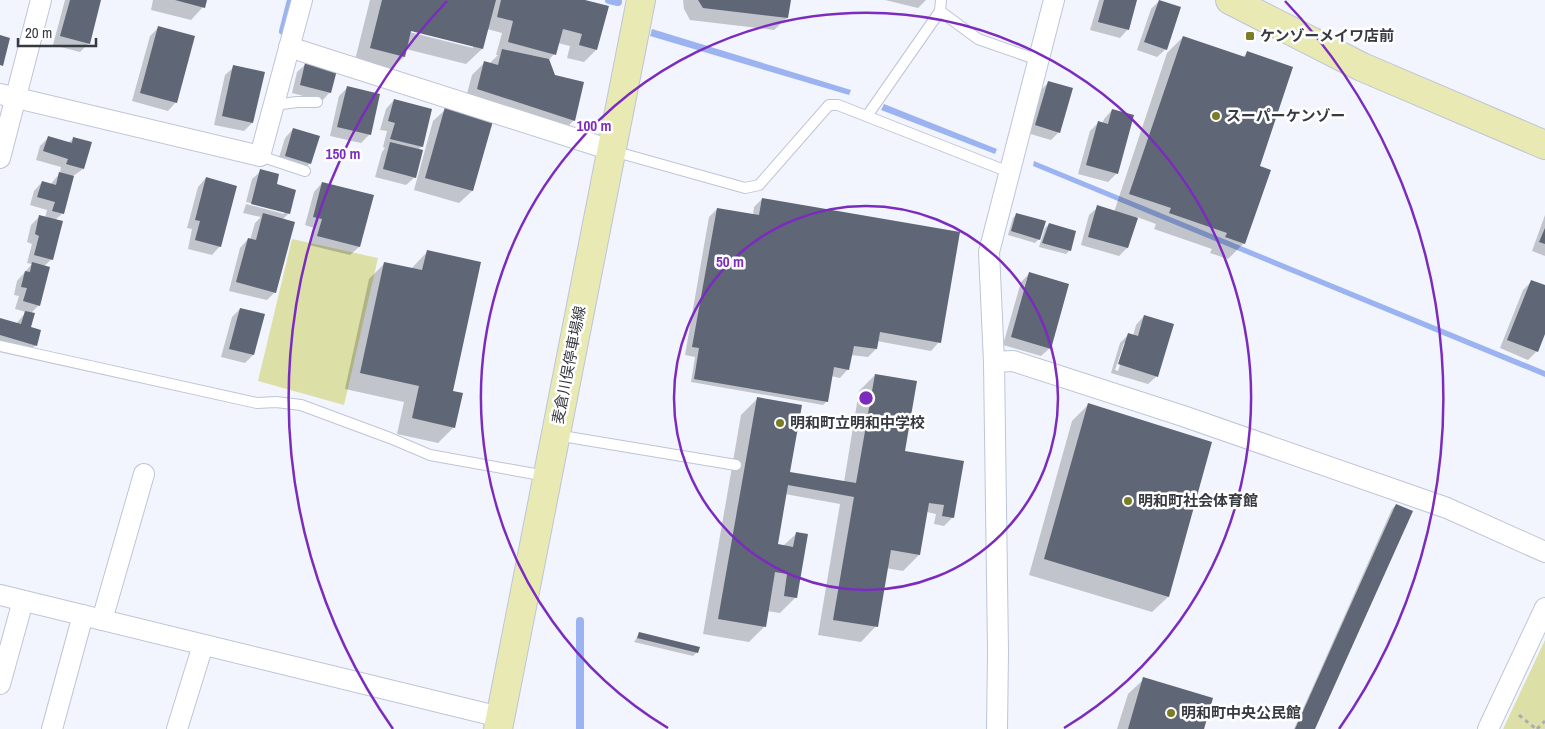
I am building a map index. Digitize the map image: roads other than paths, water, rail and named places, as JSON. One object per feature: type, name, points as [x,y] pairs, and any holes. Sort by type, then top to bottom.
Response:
[{"type":"main road","name":"麦倉川俣停車場線","points":[[499,723],[641,0]]},
{"type":"main road","points":[[1230,0],[1362,66],[1545,145]]},
{"type":"street","points":[[0,158],[8,96],[41,0]]},
{"type":"street","points":[[8,96],[260,156],[302,0]]},
{"type":"street","points":[[997,729],[998,652],[994,362],[990,252],[1054,0]]},
{"type":"street","points":[[289,47],[611,150]]},
{"type":"street","points":[[994,362],[1013,362],[1183,416],[1447,508],[1545,552]]},
{"type":"street","points":[[52,729],[144,474]]},
{"type":"street","points":[[0,595],[203,644],[499,723]]},
{"type":"street","points":[[0,684],[23,601]]},
{"type":"street","points":[[1488,729],[1545,608]]},
{"type":"street","points":[[177,729],[203,644]]},
{"type":"lane","points":[[867,116],[940,11],[941,0]]},
{"type":"lane","points":[[940,11],[978,39],[1038,60]]},
{"type":"lane","points":[[274,105],[317,102]]},
{"type":"lane","points":[[611,150],[745,188],[759,185],[829,104],[838,105],[1009,172]]},
{"type":"lane","points":[[260,156],[305,171]]},
{"type":"lane","points":[[0,346],[257,403],[276,402],[301,405],[390,438],[430,456],[547,476]]},
{"type":"lane","points":[[555,435],[736,465]]},
{"type":"water","points":[[652,29],[851,90],[849,95],[650,36]]},
{"type":"water","points":[[884,104],[997,149],[995,154],[881,110]]},
{"type":"water","points":[[1034,161],[1545,371],[1545,377],[1033,166]]},
{"type":"waterway","points":[[283,31],[291,0]]},
{"type":"waterway","points":[[609,0],[618,2]]},
{"type":"waterway","points":[[580,621],[580,729]]},
{"type":"place","name":"ケンゾーメイワ店前","points":[[1250,36]]},
{"type":"place","name":"スーパーケンゾー","points":[[1216,116]]},
{"type":"place","name":"明和町立明和中学校","points":[[780,423]]},
{"type":"place","name":"明和町社会体育館","points":[[1128,501]]},
{"type":"place","name":"明和町中央公民館","points":[[1171,713]]}]
